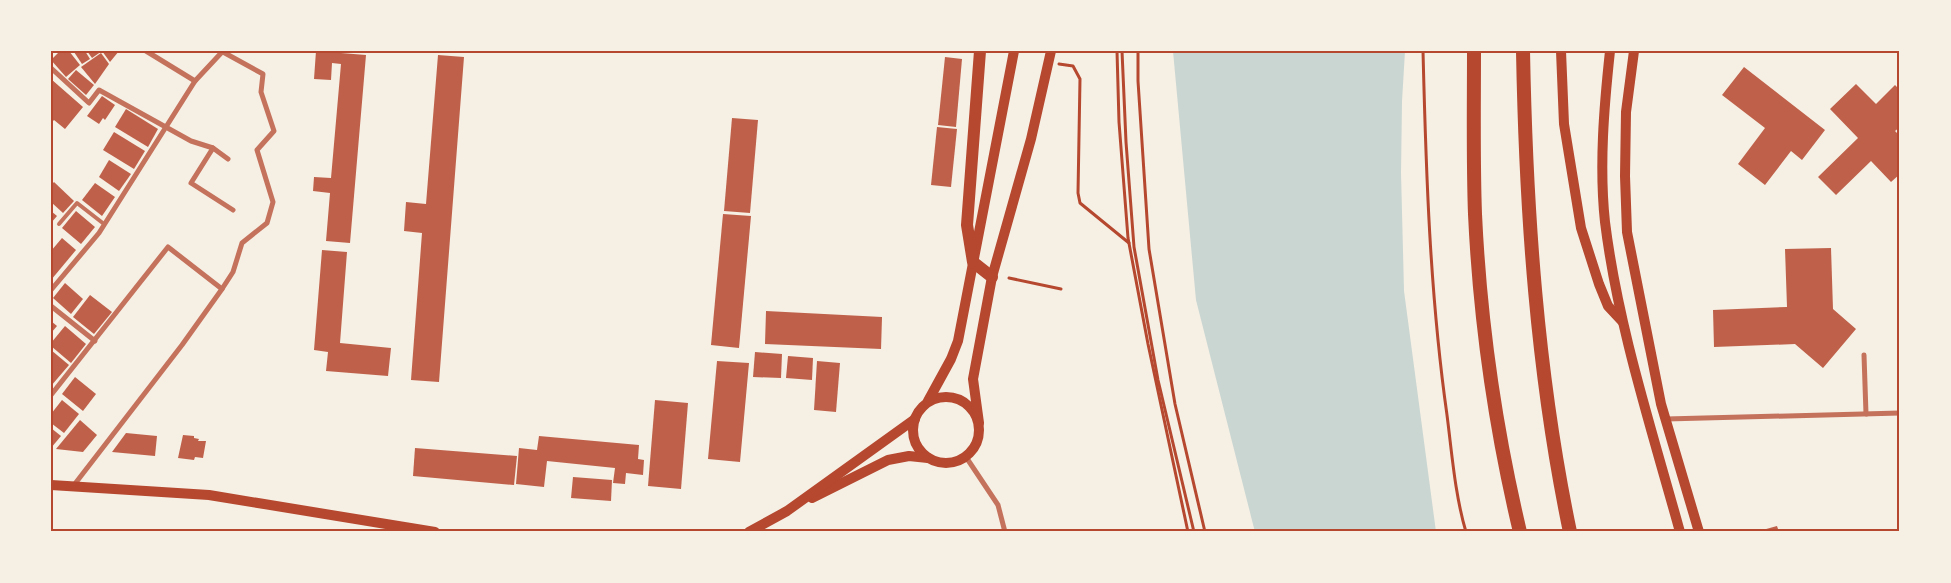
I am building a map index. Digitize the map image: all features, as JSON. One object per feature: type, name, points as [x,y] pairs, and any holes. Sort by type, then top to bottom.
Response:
[{"type":"highway","points":[[1474,51],[1475,214],[1481,298],[1502,453],[1520,532]]},
{"type":"highway","points":[[1523,51],[1533,267],[1546,394],[1570,532]]},
{"type":"main road","points":[[980,51],[967,225],[973,262],[992,277]]},
{"type":"main road","points":[[928,401],[951,359],[958,341],[1014,51]]},
{"type":"main road","points":[[749,532],[888,460],[909,456],[929,458],[947,463],[957,462],[966,457],[978,442],[980,432],[973,379],[992,277],[1031,139],[1051,51]]},
{"type":"main road","points":[[1561,51],[1564,124],[1581,228],[1608,306],[1623,322]]},
{"type":"main road","points":[[1610,51],[1602,166],[1605,221],[1623,322],[1680,532]]},
{"type":"main road","points":[[1634,51],[1626,112],[1625,176],[1627,232],[1661,404],[1699,532]]},
{"type":"main road","points":[[929,458],[920,451],[915,441],[913,430],[915,418],[920,408],[928,401],[938,397],[949,396],[959,398],[968,404],[975,413],[979,423]]},
{"type":"main road","points":[[787,511],[915,418]]},
{"type":"main road","points":[[51,485],[209,495],[435,532]]},
{"type":"street","points":[[146,51],[195,80]]},
{"type":"street","points":[[51,290],[104,224],[195,80],[223,52],[263,74],[261,92],[274,131],[257,150],[273,202],[268,224],[242,243],[233,272],[222,289],[182,345],[74,486]]},
{"type":"street","points":[[51,68],[89,103],[99,90],[191,141],[213,148],[228,159]]},
{"type":"street","points":[[213,148],[191,183],[232,210]]},
{"type":"street","points":[[51,394],[168,247],[222,289]]},
{"type":"street","points":[[51,306],[95,341]]},
{"type":"street","points":[[1864,355],[1866,414]]},
{"type":"street","points":[[1666,419],[1900,413]]},
{"type":"street","points":[[966,457],[998,505],[1005,532]]},
{"type":"lane","points":[[59,224],[77,204],[104,224]]},
{"type":"path","points":[[1117,51],[1119,122],[1129,243],[1148,344],[1188,532]]},
{"type":"path","points":[[1122,51],[1134,247],[1158,380],[1194,532]]},
{"type":"path","points":[[1138,51],[1138,81],[1149,249],[1175,404],[1205,532]]},
{"type":"path","points":[[1422,51],[1428,212],[1438,342],[1454,471],[1466,532]]},
{"type":"path","points":[[1048,62],[1073,66],[1080,79],[1078,193],[1080,203],[1134,247]]},
{"type":"path","points":[[1009,278],[1061,289]]},
{"type":"shaded area","points":[[1173,51],[1405,51],[1401,173],[1404,291],[1436,532],[1255,532],[1196,300]]},
{"type":"building","points":[[60,51],[69,51],[80,65],[66,77],[51,60]]},
{"type":"building","points":[[75,51],[85,51],[90,59],[82,64]]},
{"type":"building","points":[[87,51],[102,51],[92,58]]},
{"type":"building","points":[[102,51],[119,51],[110,62]]},
{"type":"building","points":[[316,51],[366,55],[350,243],[326,241],[330,193],[313,191],[314,177],[331,178],[341,64],[332,63],[331,80],[314,79]]},
{"type":"building","points":[[101,53],[109,64],[95,84],[81,67]]},
{"type":"building","points":[[438,55],[464,57],[439,382],[411,380],[422,233],[404,231],[406,202],[426,204]]},
{"type":"building","points":[[945,57],[962,59],[956,127],[938,125]]},
{"type":"building","points":[[1744,67],[1825,130],[1802,160],[1791,151],[1765,185],[1738,164],[1765,128],[1722,95]]},
{"type":"building","points":[[76,70],[94,85],[86,95],[68,79]]},
{"type":"building","points":[[51,79],[83,107],[65,129],[54,120],[51,123]]},
{"type":"building","points":[[1856,84],[1876,104],[1895,85],[1900,90],[1900,127],[1895,131],[1900,136],[1900,174],[1891,182],[1871,161],[1836,195],[1818,177],[1858,138],[1830,109]]},
{"type":"building","points":[[102,96],[115,105],[105,120],[103,118],[99,124],[87,116]]},
{"type":"building","points":[[126,109],[158,129],[148,147],[115,127]]},
{"type":"building","points":[[732,118],[758,120],[750,213],[724,211]]},
{"type":"building","points":[[937,127],[957,129],[951,187],[931,185]]},
{"type":"building","points":[[114,132],[145,151],[134,169],[103,150]]},
{"type":"building","points":[[109,160],[131,174],[119,191],[99,177]]},
{"type":"building","points":[[54,182],[74,201],[63,213],[51,202],[51,185]]},
{"type":"building","points":[[95,183],[115,197],[102,216],[82,200]]},
{"type":"building","points":[[51,211],[57,216],[51,223]]},
{"type":"building","points":[[76,211],[95,227],[81,244],[62,228]]},
{"type":"building","points":[[723,214],[751,216],[739,348],[711,345]]},
{"type":"building","points":[[62,238],[76,250],[51,280],[51,251]]},
{"type":"building","points":[[1831,248],[1833,309],[1856,329],[1823,368],[1795,344],[1714,347],[1713,310],[1787,307],[1785,249]]},
{"type":"building","points":[[322,250],[347,252],[340,343],[391,348],[388,376],[326,371],[328,352],[314,350]]},
{"type":"building","points":[[65,283],[83,299],[71,314],[53,298]]},
{"type":"building","points":[[90,295],[112,312],[94,334],[73,317]]},
{"type":"building","points":[[766,311],[882,317],[881,349],[765,344]]},
{"type":"building","points":[[51,321],[57,326],[51,333]]},
{"type":"building","points":[[65,326],[86,344],[71,363],[51,346],[51,343]]},
{"type":"building","points":[[51,350],[69,365],[51,386]]},
{"type":"building","points":[[755,352],[782,354],[781,378],[753,377]]},
{"type":"building","points":[[788,356],[813,358],[812,380],[786,378]]},
{"type":"building","points":[[717,361],[749,363],[740,462],[708,459]]},
{"type":"building","points":[[817,361],[840,363],[836,412],[814,410]]},
{"type":"building","points":[[75,377],[96,394],[83,411],[62,394]]},
{"type":"building","points":[[62,400],[79,414],[64,433],[51,423],[51,414]]},
{"type":"building","points":[[655,400],[688,403],[681,489],[648,486]]},
{"type":"building","points":[[80,420],[97,435],[83,452],[56,449]]},
{"type":"building","points":[[51,428],[61,436],[51,448]]},
{"type":"building","points":[[126,433],[157,436],[155,456],[112,452]]},
{"type":"building","points":[[183,435],[194,436],[194,438],[199,439],[198,441],[206,441],[203,458],[195,457],[194,460],[178,458]]},
{"type":"building","points":[[539,436],[639,445],[638,459],[644,460],[643,475],[626,473],[625,484],[613,483],[615,468],[547,461],[544,487],[516,484],[519,448],[537,450]]},
{"type":"building","points":[[415,448],[517,456],[514,485],[413,476]]},
{"type":"building","points":[[573,477],[612,480],[611,501],[571,498]]},
{"type":"building","points":[[1777,526],[1779,532],[1759,532],[1759,531]]}]
